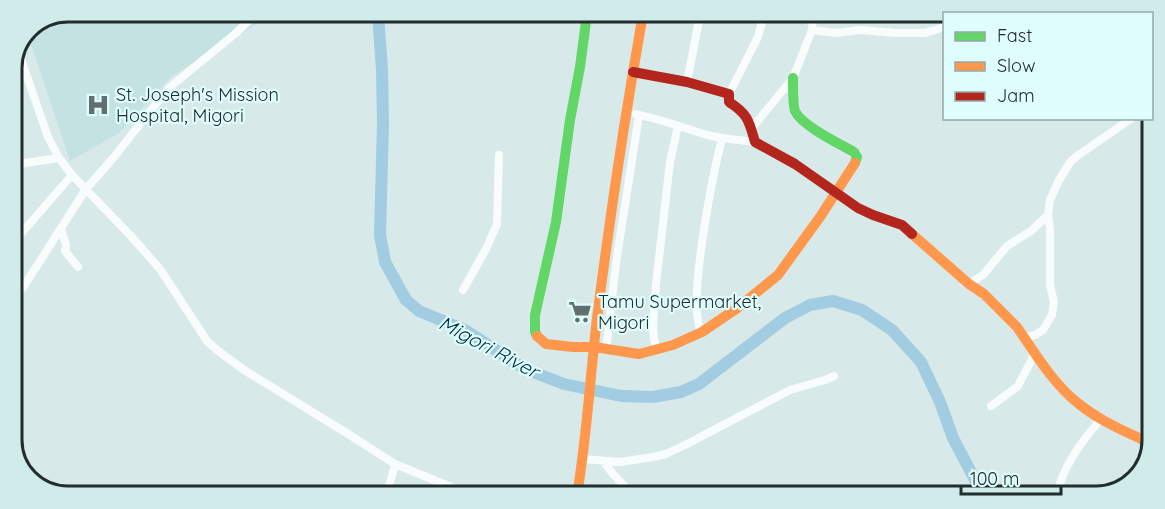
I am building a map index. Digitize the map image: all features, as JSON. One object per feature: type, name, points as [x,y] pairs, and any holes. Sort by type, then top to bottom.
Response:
[{"type":"main road","points":[[586,23],[556,222],[534,325],[537,337],[546,344],[594,347],[639,354],[657,349],[686,340],[702,332],[736,309],[778,275],[836,193],[857,156],[854,152],[820,133],[795,111],[794,78]]},
{"type":"main road","points":[[578,486],[594,347],[626,111],[641,23]]},
{"type":"main road","points":[[633,72],[687,82],[729,94],[729,102],[742,111],[752,129],[755,142],[795,164],[836,193],[873,215],[902,225],[997,306],[1025,337],[1060,387],[1078,404],[1101,419],[1142,440]]},
{"type":"street","points":[[23,287],[86,189],[149,111],[170,87],[246,23]]},
{"type":"street","points":[[687,82],[698,23]]},
{"type":"street","points":[[729,94],[758,37],[762,23]]},
{"type":"street","points":[[752,129],[794,78],[812,23]]},
{"type":"street","points":[[812,30],[837,33],[860,30],[924,33],[943,28]]},
{"type":"street","points":[[23,65],[48,137],[59,158],[72,175],[160,269],[207,341],[244,370],[395,464],[445,486]]},
{"type":"street","points":[[626,111],[707,135],[755,142]]},
{"type":"street","points":[[606,350],[627,184],[639,115]]},
{"type":"street","points":[[1025,337],[1043,330],[1050,320],[1053,309],[1048,215],[1053,191],[1071,161],[1129,120]]},
{"type":"street","points":[[657,349],[653,326],[658,262],[670,162],[678,126]]},
{"type":"street","points":[[702,332],[697,319],[696,286],[715,165],[722,138]]},
{"type":"street","points":[[463,290],[497,224],[499,155]]},
{"type":"street","points":[[23,163],[59,158]]},
{"type":"street","points":[[23,231],[72,175]]},
{"type":"street","points":[[969,284],[983,275],[1007,246],[1031,231],[1048,215]]},
{"type":"street","points":[[61,229],[66,245],[65,251],[78,267]]},
{"type":"street","points":[[48,249],[65,251]]},
{"type":"street","points":[[991,406],[1018,386],[1035,352]]},
{"type":"street","points":[[583,459],[620,462],[666,454],[790,390],[834,376]]},
{"type":"street","points":[[1058,486],[1072,458],[1101,419]]},
{"type":"street","points":[[603,461],[624,486]]},
{"type":"street","points":[[389,486],[395,464]]},
{"type":"shaded area","name":"St. Joseph's Mission Hospital, Migori","points":[[63,23],[258,23],[172,76],[119,133],[70,161],[31,43],[38,34]]},
{"type":"waterway","name":"Migori River","points":[[379,23],[383,123],[380,235],[385,262],[406,300],[419,311],[465,330],[525,369],[564,384],[621,396],[653,397],[681,392],[699,384],[785,318],[810,305],[833,301],[862,310],[892,330],[921,362],[940,402],[953,438],[978,486]]},
{"type":"traffic: fast","points":[[537,336],[535,315],[556,222],[586,23]]},
{"type":"traffic: fast","points":[[793,78],[794,108],[799,117],[822,134],[854,152],[857,157],[855,163]]},
{"type":"traffic: slow","points":[[578,486],[607,242],[642,23]]},
{"type":"traffic: slow","points":[[537,336],[546,344],[594,347],[639,354],[673,345],[702,332],[736,309],[778,275],[855,163]]},
{"type":"traffic: slow","points":[[912,234],[969,284],[984,294],[1017,327],[1061,388],[1095,416],[1142,440]]},
{"type":"traffic: jam","points":[[633,72],[687,82],[729,94],[729,102],[747,119],[755,142],[795,164],[858,208],[902,225],[912,234]]},
{"type":"place","name":"St. Joseph's Mission Hospital, Migori","points":[[98,105]]},
{"type":"place","name":"Tamu Supermarket, Migori","points":[[580,312]]}]
